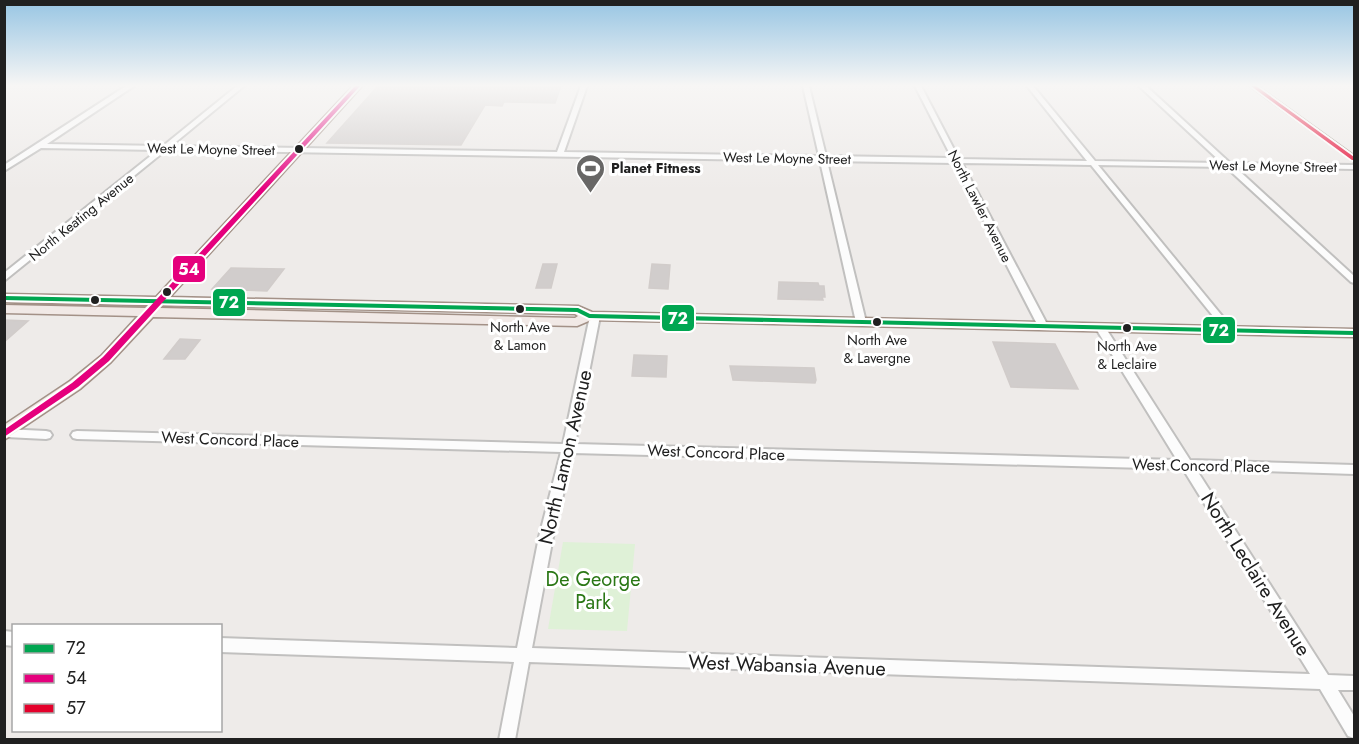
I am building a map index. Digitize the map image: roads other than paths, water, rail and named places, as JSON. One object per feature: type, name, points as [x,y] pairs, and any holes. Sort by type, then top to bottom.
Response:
[{"type":"main road","points":[[5,434],[75,385],[100,364],[326,121]]},
{"type":"main road","points":[[4,298],[580,310],[592,316]]},
{"type":"main road","points":[[4,309],[577,322],[592,316],[1354,333]]},
{"type":"street","points":[[4,169],[79,121]]},
{"type":"street","name":"North Keating Avenue","points":[[4,279],[198,121]]},
{"type":"street","points":[[560,155],[572,121]]},
{"type":"street","points":[[814,121],[861,322]]},
{"type":"street","name":"North Lawler Avenue","points":[[936,121],[1043,326]]},
{"type":"street","points":[[1058,121],[1228,330]]},
{"type":"street","points":[[1180,121],[1354,280]]},
{"type":"street","points":[[1301,121],[1354,159]]},
{"type":"street","name":"West Le Moyne Street","points":[[40,146],[1354,168]]},
{"type":"street","name":"North Lamon Avenue","points":[[507,740],[546,537],[568,449],[592,316]]},
{"type":"street","name":"North Leclaire Avenue","points":[[1100,327],[1354,730]]},
{"type":"street","points":[[5,434],[46,435]]},
{"type":"street","name":"West Concord Place","points":[[77,435],[1354,469]]},
{"type":"street","name":"West Wabansia Avenue","points":[[222,645],[1354,683]]},
{"type":"place","name":"Planet Fitness","points":[[590,194]]},
{"type":"place","name":"North Ave & Lamon","points":[[520,309]]},
{"type":"place","name":"North Ave & Lavergne","points":[[877,322]]},
{"type":"place","name":"North Ave & Leclaire","points":[[1127,328]]},
{"type":"park label","name":"De George Park","points":[[593,590]]}]
